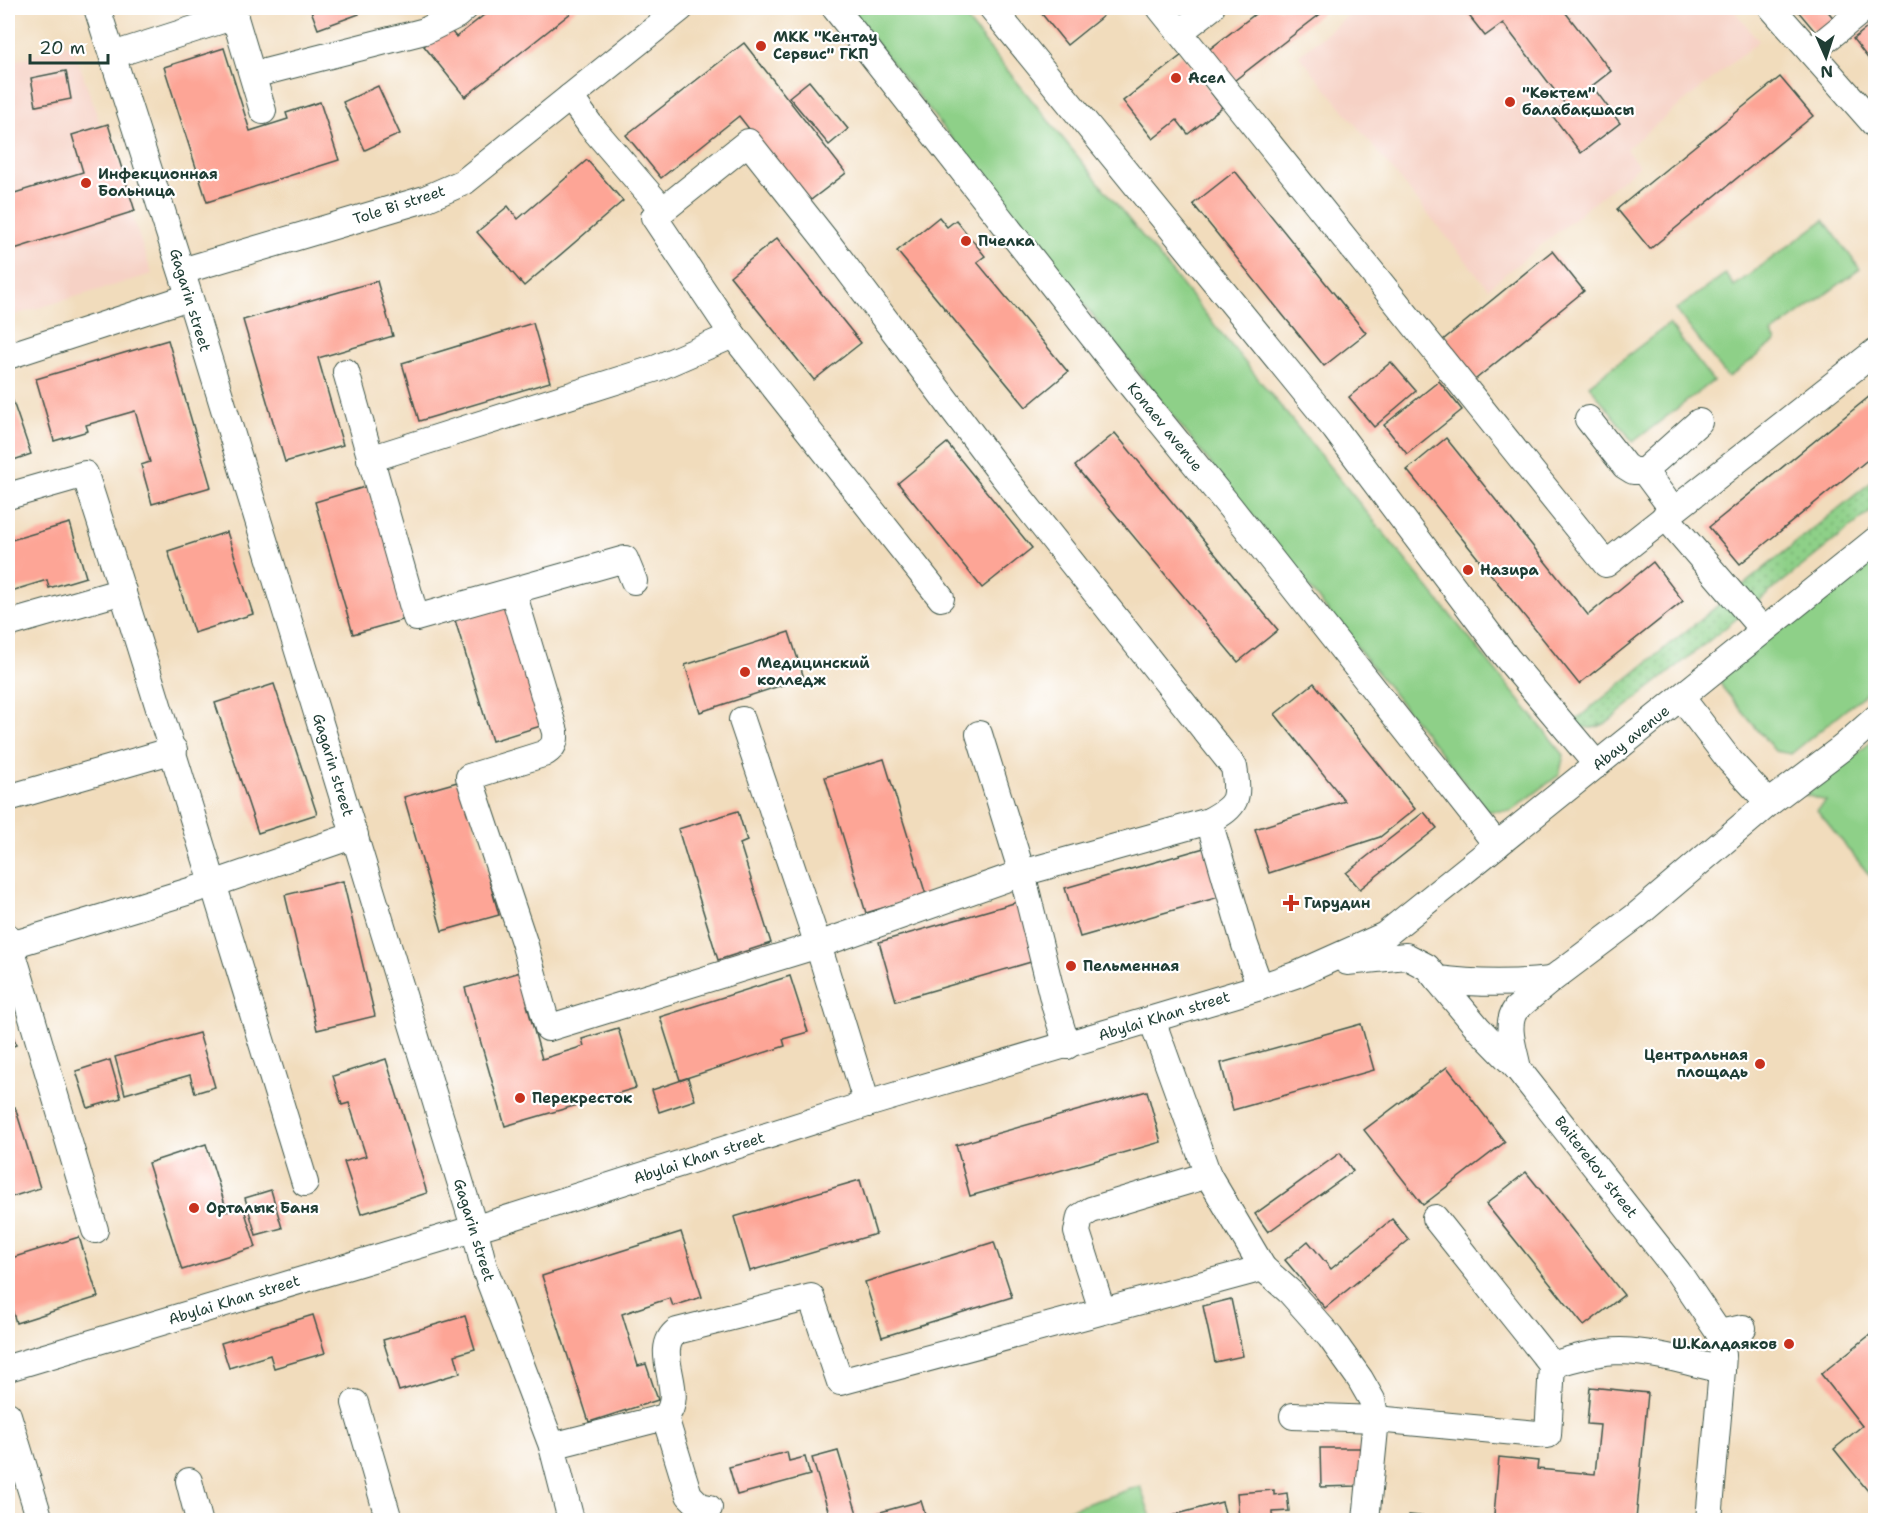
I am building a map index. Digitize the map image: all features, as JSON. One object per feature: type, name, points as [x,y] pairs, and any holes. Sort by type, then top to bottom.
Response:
[{"type":"street","name":"Gagarin street","points":[[97,8],[182,271],[474,1227],[484,1267],[552,1446],[571,1521]]},
{"type":"street","points":[[253,75],[424,31],[457,15],[465,8]]},
{"type":"street","name":"Konaev avenue","points":[[835,8],[1130,384],[1497,845]]},
{"type":"street","points":[[992,8],[1335,429],[1507,658],[1597,765]]},
{"type":"street","points":[[1160,8],[1606,564],[1875,351]]},
{"type":"street","points":[[1180,32],[1211,8]]},
{"type":"street","points":[[1772,8],[1875,126]]},
{"type":"street","points":[[1811,52],[1865,8]]},
{"type":"street","name":"Tole Bi street","points":[[182,271],[425,199],[464,182],[676,10]]},
{"type":"street","points":[[112,55],[234,12],[263,111]]},
{"type":"street","points":[[513,592],[556,739],[552,749],[543,754],[469,777],[524,942],[548,1028],[818,945],[1022,873],[1209,821],[1227,812],[1235,800],[1237,786],[1234,767],[1003,476],[824,238],[748,142],[663,210],[591,126],[570,97]]},
{"type":"street","points":[[654,217],[733,335],[941,598]]},
{"type":"street","points":[[8,356],[189,297]]},
{"type":"street","points":[[370,459],[657,368],[733,335]]},
{"type":"street","points":[[346,372],[416,618],[625,559],[634,581]]},
{"type":"street","points":[[1588,419],[1625,466],[1633,471],[1644,471],[1699,422]]},
{"type":"street","points":[[1644,471],[1669,513],[1763,630]]},
{"type":"street","points":[[8,496],[85,474],[174,750],[305,1183]]},
{"type":"street","name":"Abay avenue","points":[[1386,935],[1875,540]]},
{"type":"street","points":[[8,624],[123,591]]},
{"type":"street","points":[[1681,697],[1730,761],[1769,803]]},
{"type":"street","points":[[1518,1069],[1511,1034],[1512,1014],[1551,980],[1636,916],[1769,803],[1842,748],[1875,718]]},
{"type":"street","points":[[742,720],[818,945],[867,1104]]},
{"type":"street","points":[[979,734],[1022,873],[1067,1046]]},
{"type":"street","points":[[8,798],[174,750]]},
{"type":"street","points":[[1209,821],[1245,945],[1260,987]]},
{"type":"street","points":[[95,1230],[8,943],[213,884],[355,835]]},
{"type":"street","name":"Abylai Khan street","points":[[8,1368],[474,1227],[867,1104],[1260,987],[1298,974],[1386,935]]},
{"type":"street","name":"Baiterekov street","points":[[1298,974],[1354,960],[1406,956],[1427,967],[1478,1028],[1518,1069],[1678,1272],[1731,1331],[1723,1355],[1709,1521]]},
{"type":"street","points":[[1437,979],[1474,983],[1521,983],[1551,980]]},
{"type":"street","points":[[1152,1020],[1208,1175],[1263,1268],[1290,1292],[1330,1336],[1372,1400],[1376,1419],[1366,1521]]},
{"type":"street","points":[[1102,1310],[1077,1232],[1080,1217],[1091,1210],[1208,1175]]},
{"type":"street","points":[[1293,1416],[1376,1419],[1548,1435],[1552,1365],[1435,1218]]},
{"type":"street","points":[[552,1446],[665,1417],[673,1403],[667,1346],[670,1336],[677,1331],[811,1297],[840,1382],[1263,1268]]},
{"type":"street","points":[[1552,1365],[1593,1354],[1620,1351],[1667,1356],[1722,1370]]},
{"type":"street","points":[[355,1403],[389,1521]]},
{"type":"street","points":[[8,1415],[40,1521]]},
{"type":"street","points":[[665,1417],[690,1496],[700,1506],[709,1508]]},
{"type":"street","points":[[189,1481],[199,1521]]},
{"type":"shaded area","name":"\"Көктем\" балабақшасы","points":[[1358,8],[1732,8],[1759,41],[1626,149],[1639,166],[1488,288],[1299,55]]},
{"type":"shaded area","points":[[72,43],[152,274],[8,317],[8,63]]},
{"type":"green space","points":[[848,8],[957,8],[1564,755],[1559,775],[1511,811],[1487,811]]},
{"type":"green space","points":[[1824,220],[1860,269],[1771,334],[1776,341],[1728,378],[1676,310],[1725,274],[1734,286]]},
{"type":"green space","points":[[1669,324],[1713,381],[1633,442],[1589,385]]},
{"type":"green space","points":[[1875,479],[1875,508],[1606,723],[1589,728],[1572,723]]},
{"type":"green space","points":[[1875,539],[1875,686],[1791,754],[1775,751],[1723,688],[1717,675]]},
{"type":"green space","points":[[1875,739],[1875,882],[1817,810],[1826,801],[1805,795]]},
{"type":"green space","points":[[1140,1486],[1152,1520],[1038,1520]]},
{"type":"building","points":[[310,8],[357,8],[359,14],[318,29]]},
{"type":"building","points":[[493,8],[577,8],[465,97],[424,46],[448,27],[456,37]]},
{"type":"building","points":[[1037,8],[1096,8],[1103,16],[1067,45]]},
{"type":"building","points":[[1263,8],[1328,8],[1226,87],[1202,55]]},
{"type":"building","points":[[1463,8],[1562,8],[1611,71],[1592,86],[1620,123],[1581,153],[1551,114],[1565,104],[1503,23],[1485,36]]},
{"type":"building","points":[[1825,8],[1836,21],[1818,35],[1797,10]]},
{"type":"building","points":[[1876,21],[1876,56],[1870,61],[1853,39]]},
{"type":"building","points":[[744,43],[846,173],[807,203],[739,116],[661,178],[626,135]]},
{"type":"building","points":[[224,48],[250,131],[288,119],[286,113],[320,102],[339,160],[207,202],[164,67]]},
{"type":"building","name":"Асел","points":[[1182,55],[1222,107],[1188,134],[1177,120],[1153,139],[1123,101]]},
{"type":"building","points":[[66,71],[71,99],[36,106],[31,78]]},
{"type":"building","points":[[1780,77],[1813,116],[1650,249],[1617,209]]},
{"type":"building","points":[[809,81],[848,129],[829,145],[789,97]]},
{"type":"building","points":[[378,86],[400,134],[365,150],[343,102]]},
{"type":"building","name":"Инфекционная Больница","points":[[108,124],[135,211],[8,251],[8,195],[83,172],[72,135]]},
{"type":"building","points":[[587,160],[623,201],[524,286],[477,232],[508,206],[518,219]]},
{"type":"building","points":[[1235,171],[1366,333],[1324,366],[1193,204]]},
{"type":"building","points":[[939,217],[947,227],[956,220],[985,256],[977,262],[1068,372],[1026,407],[897,251]]},
{"type":"building","points":[[777,238],[861,343],[814,380],[730,276]]},
{"type":"building","points":[[1552,251],[1584,291],[1471,383],[1438,344]]},
{"type":"building","points":[[377,281],[393,336],[318,358],[343,445],[285,462],[243,320]]},
{"type":"building","points":[[533,323],[550,382],[419,421],[402,363]]},
{"type":"building","points":[[168,340],[211,487],[152,504],[141,465],[150,462],[135,411],[86,425],[88,431],[54,441],[36,379]]},
{"type":"building","points":[[1391,362],[1416,391],[1374,427],[1349,397]]},
{"type":"building","points":[[1439,381],[1462,410],[1407,454],[1384,425]]},
{"type":"building","points":[[8,393],[10,393],[31,454],[8,462]]},
{"type":"building","points":[[1870,396],[1876,403],[1876,453],[1740,564],[1709,527]]},
{"type":"building","points":[[1115,433],[1278,630],[1238,662],[1075,466]]},
{"type":"building","points":[[1446,438],[1588,615],[1653,562],[1683,601],[1579,684],[1407,470]]},
{"type":"building","points":[[947,443],[1032,548],[982,588],[898,483]]},
{"type":"building","points":[[368,486],[413,617],[353,634],[315,502]]},
{"type":"building","points":[[70,523],[86,577],[49,588],[47,580],[8,592],[8,541]]},
{"type":"building","points":[[227,532],[253,614],[194,633],[168,551]]},
{"type":"building","points":[[510,603],[547,724],[492,741],[455,620]]},
{"type":"building","name":"Медицинский колледж","points":[[789,632],[804,678],[700,712],[685,665]]},
{"type":"building","points":[[1314,683],[1415,809],[1380,837],[1269,873],[1255,829],[1345,801],[1275,714]]},
{"type":"building","points":[[274,684],[317,814],[258,833],[215,703]]},
{"type":"building","points":[[884,759],[926,895],[866,913],[825,777]]},
{"type":"building","points":[[461,781],[499,915],[442,931],[404,797]]},
{"type":"building","points":[[738,811],[747,841],[740,844],[771,943],[718,960],[678,829]]},
{"type":"building","points":[[1424,812],[1437,828],[1360,889],[1346,873]]},
{"type":"building","points":[[1211,846],[1226,895],[1080,937],[1065,888]]},
{"type":"building","points":[[343,881],[375,1016],[317,1030],[285,895]]},
{"type":"building","points":[[1021,901],[1038,960],[896,1001],[879,942]]},
{"type":"building","points":[[524,971],[533,1003],[527,1005],[542,1059],[584,1046],[582,1039],[618,1028],[636,1088],[505,1126],[465,988]]},
{"type":"building","points":[[790,976],[808,1032],[783,1039],[785,1046],[680,1080],[660,1017]]},
{"type":"building","points":[[8,1019],[16,1045],[8,1048]]},
{"type":"building","points":[[1361,1024],[1374,1070],[1233,1110],[1221,1063]]},
{"type":"building","points":[[199,1033],[215,1087],[195,1093],[190,1075],[125,1094],[115,1057]]},
{"type":"building","points":[[386,1059],[427,1193],[361,1214],[344,1162],[366,1156],[349,1103],[342,1105],[333,1076]]},
{"type":"building","points":[[110,1060],[121,1098],[88,1108],[76,1071]]},
{"type":"building","points":[[1447,1067],[1505,1142],[1423,1205],[1364,1130]]},
{"type":"building","points":[[688,1078],[695,1100],[659,1112],[652,1090]]},
{"type":"building","points":[[1147,1091],[1161,1142],[970,1196],[956,1145]]},
{"type":"building","points":[[15,1107],[40,1188],[8,1198],[8,1109]]},
{"type":"building","name":"Орталык Баня","points":[[206,1144],[227,1211],[243,1206],[256,1247],[182,1270],[148,1163]]},
{"type":"building","points":[[1340,1153],[1353,1171],[1268,1232],[1255,1214]]},
{"type":"building","points":[[1526,1172],[1624,1295],[1584,1326],[1486,1204]]},
{"type":"building","points":[[860,1180],[876,1234],[750,1271],[734,1217]]},
{"type":"building","points":[[271,1190],[282,1228],[256,1235],[245,1198]]},
{"type":"building","points":[[1392,1219],[1409,1240],[1325,1308],[1285,1260],[1308,1241],[1331,1269]]},
{"type":"building","points":[[681,1232],[702,1297],[673,1306],[670,1298],[622,1314],[638,1366],[646,1364],[658,1400],[589,1422],[542,1276]]},
{"type":"building","points":[[79,1237],[98,1297],[16,1323],[8,1295],[8,1259]]},
{"type":"building","points":[[994,1242],[1012,1297],[882,1337],[865,1282]]},
{"type":"building","points":[[1231,1299],[1243,1356],[1215,1362],[1203,1306]]},
{"type":"building","points":[[313,1315],[325,1353],[274,1368],[270,1355],[229,1368],[221,1343]]},
{"type":"building","points":[[465,1316],[475,1349],[455,1355],[460,1373],[399,1391],[383,1340]]},
{"type":"building","points":[[1876,1330],[1876,1501],[1834,1449],[1862,1426],[1821,1374]]},
{"type":"building","points":[[1590,1387],[1648,1393],[1636,1520],[1550,1520],[1494,1515],[1499,1457],[1538,1461],[1537,1469],[1595,1474],[1600,1425],[1587,1424]]},
{"type":"building","points":[[1320,1448],[1366,1448],[1366,1478],[1357,1478],[1357,1486],[1321,1487]]},
{"type":"building","points":[[838,1451],[859,1520],[831,1520],[812,1458]]},
{"type":"building","points":[[787,1452],[789,1461],[805,1457],[810,1475],[737,1495],[729,1467]]},
{"type":"building","points":[[1274,1490],[1274,1495],[1287,1493],[1289,1511],[1273,1512],[1273,1520],[1239,1520],[1237,1493]]},
{"type":"building","points":[[921,1501],[927,1520],[875,1520],[873,1514]]},
{"type":"building","points":[[1222,1502],[1227,1520],[1176,1520],[1174,1515]]},
{"type":"building","points":[[1409,1515],[1450,1519],[1450,1520],[1409,1520]]},
{"type":"place","name":"МКК \"Кентау Сервис\" ГКП","points":[[761,46]]},
{"type":"place","name":"Асел","points":[[1176,78]]},
{"type":"place","name":"\"Көктем\" балабақшасы","points":[[1510,102]]},
{"type":"place","name":"Инфекционная Больница","points":[[86,183]]},
{"type":"place","name":"Пчелка","points":[[966,241]]},
{"type":"place","name":"Назира","points":[[1468,570]]},
{"type":"place","name":"Медицинский колледж","points":[[745,672]]},
{"type":"place","name":"Гирудин","points":[[1291,903]]},
{"type":"place","name":"Пельменная","points":[[1071,966]]},
{"type":"place","name":"Центральная площадь","points":[[1760,1064]]},
{"type":"place","name":"Перекресток","points":[[520,1098]]},
{"type":"place","name":"Орталык Баня","points":[[194,1208]]},
{"type":"place","name":"Ш.Калдаяков","points":[[1789,1344]]}]
